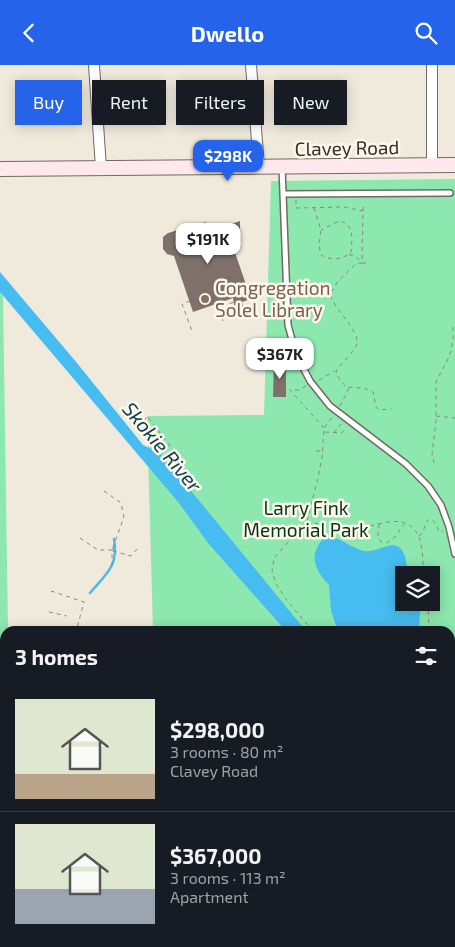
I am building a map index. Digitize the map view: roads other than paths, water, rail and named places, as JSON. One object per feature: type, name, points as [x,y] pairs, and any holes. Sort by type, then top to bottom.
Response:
[{"type":"main road","name":"Clavey Road","points":[[0,169],[455,165]]},
{"type":"street","points":[[94,65],[101,168]]},
{"type":"street","points":[[251,65],[259,167]]},
{"type":"street","points":[[432,65],[432,165]]},
{"type":"lane","points":[[282,167],[288,325],[296,354],[312,384],[330,406],[406,464],[428,486],[441,505],[450,530],[455,554]]},
{"type":"lane","points":[[283,194],[450,193]]},
{"type":"water","points":[[0,272],[143,445],[160,453],[302,626],[282,626],[208,543],[179,503],[0,292]]},
{"type":"water","points":[[335,538],[364,551],[390,545],[399,547],[403,552],[407,566],[395,566],[395,611],[420,611],[419,626],[336,626],[331,611],[329,585],[320,574],[315,563],[318,545],[323,539]]},
{"type":"waterway","points":[[90,593],[106,575],[113,563],[115,556],[114,539]]},
{"type":"place","name":"Congregation Solel Library","points":[[205,299]]},
{"type":"water label","name":"Skokie River","points":[[162,447]]},
{"type":"park label","name":"Larry Fink Memorial Park","points":[[306,519]]}]
